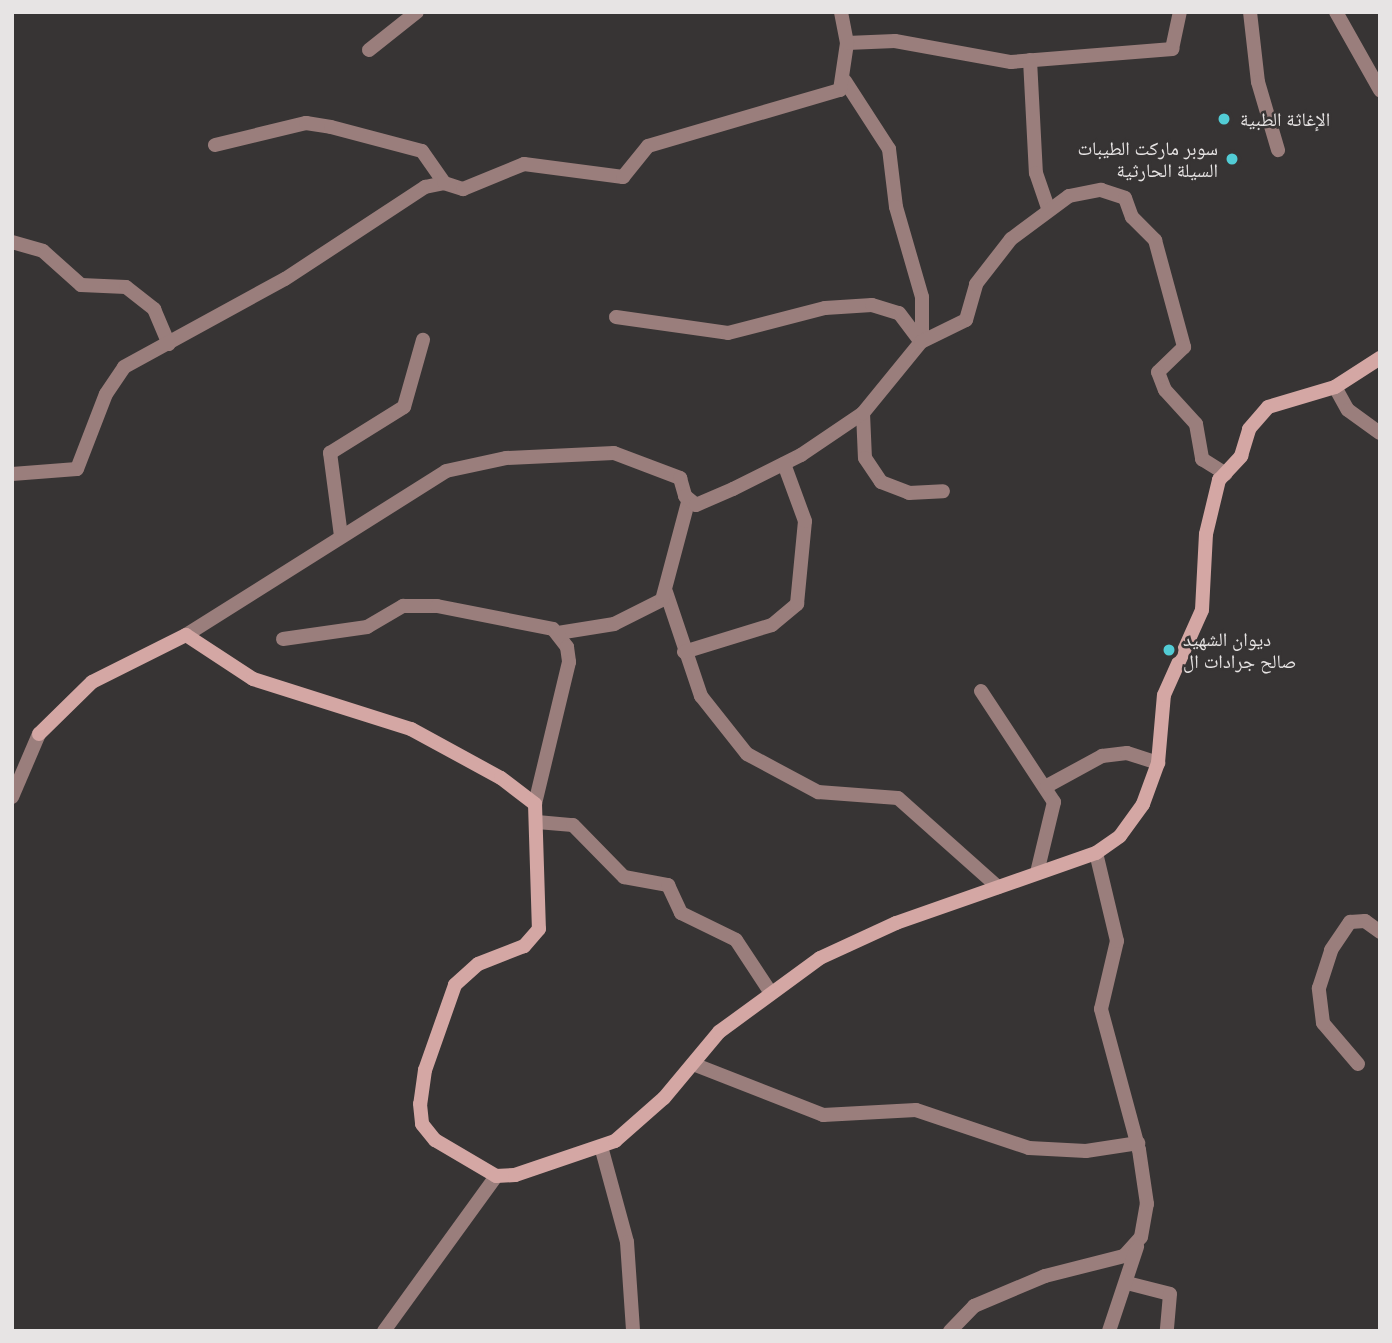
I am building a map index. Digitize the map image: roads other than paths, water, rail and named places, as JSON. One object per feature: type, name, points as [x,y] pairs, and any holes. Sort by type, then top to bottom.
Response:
[{"type":"street","points":[[369,50],[417,12]]},
{"type":"street","points":[[841,12],[847,43],[845,81],[889,149],[896,207],[922,297],[922,342]]},
{"type":"street","points":[[847,43],[895,41],[967,58],[1030,60],[1172,49],[1180,12]]},
{"type":"street","points":[[1250,12],[1258,82],[1278,150]]},
{"type":"street","points":[[1336,12],[1380,90]]},
{"type":"street","points":[[1030,60],[1036,173],[1049,210]]},
{"type":"street","points":[[12,474],[77,470],[106,394],[124,367],[285,279],[425,187],[444,183],[463,189],[524,163],[623,177],[648,146],[828,95],[845,81]]},
{"type":"street","points":[[215,145],[306,123],[331,127],[422,152],[444,183]]},
{"type":"street","points":[[688,502],[696,505],[784,464],[863,414],[922,342],[961,327],[976,284],[1011,239],[1069,196],[1117,191],[1155,240],[1184,347],[1158,372],[1165,390],[1196,424],[1202,459],[1226,474]]},
{"type":"street","points":[[12,242],[43,251],[81,285],[127,287],[154,309],[169,344]]},
{"type":"street","points":[[615,317],[728,333],[833,307],[872,305],[899,313],[922,342]]},
{"type":"street","points":[[341,536],[330,453],[404,407],[423,340]]},
{"type":"street","points":[[384,1331],[496,1176],[602,1150],[664,1098],[693,1063],[769,990],[858,939],[1096,853],[1133,821],[1158,764],[1164,695],[1202,610],[1210,507],[1226,474],[1268,407],[1335,387],[1380,358]]},
{"type":"street","points":[[1335,387],[1348,410],[1380,433]]},
{"type":"street","points":[[863,414],[865,458],[881,482],[909,493],[943,491]]},
{"type":"street","points":[[12,797],[38,734],[92,682],[186,635],[446,471],[506,458],[614,453],[680,478],[688,502],[666,592],[684,652],[711,712],[761,765],[818,792],[898,799],[998,887]]},
{"type":"street","points":[[684,652],[772,625],[797,604],[805,521],[784,464]]},
{"type":"street","points":[[283,639],[367,627],[403,606],[537,622],[558,633],[640,616],[666,592]]},
{"type":"street","points":[[496,1176],[435,1140],[422,1124],[420,1104],[425,1070],[456,985],[478,964],[524,946],[539,929],[535,804],[569,662],[558,633]]},
{"type":"street","points":[[186,635],[253,679],[411,729],[501,778],[535,804]]},
{"type":"street","points":[[981,691],[1047,786],[1055,816],[1037,873]]},
{"type":"street","points":[[1047,786],[1102,756],[1127,753],[1158,764]]},
{"type":"street","points":[[537,822],[573,825],[624,877],[668,885],[681,913],[736,940],[769,990]]},
{"type":"street","points":[[1096,853],[1117,941],[1101,1009],[1138,1143],[1147,1204],[1127,1283],[1109,1331]]},
{"type":"street","points":[[1358,1064],[1323,1023],[1319,988],[1331,950],[1350,922],[1366,921],[1380,932]]},
{"type":"street","points":[[693,1063],[824,1115],[916,1110],[1029,1147],[1086,1150],[1138,1143]]},
{"type":"street","points":[[602,1150],[627,1242],[633,1331]]},
{"type":"street","points":[[950,1331],[974,1306],[1045,1276],[1124,1256],[1138,1246]]},
{"type":"street","points":[[1127,1283],[1170,1294],[1167,1331]]},
{"type":"place","name":"الإغاثة الطبية","points":[[1224,119]]},
{"type":"place","name":"سوبر ماركت الطيبات السيلة الحارثية","points":[[1232,159]]},
{"type":"place","name":"ديوان الشهيد صالح جرادات ال","points":[[1169,650]]}]
